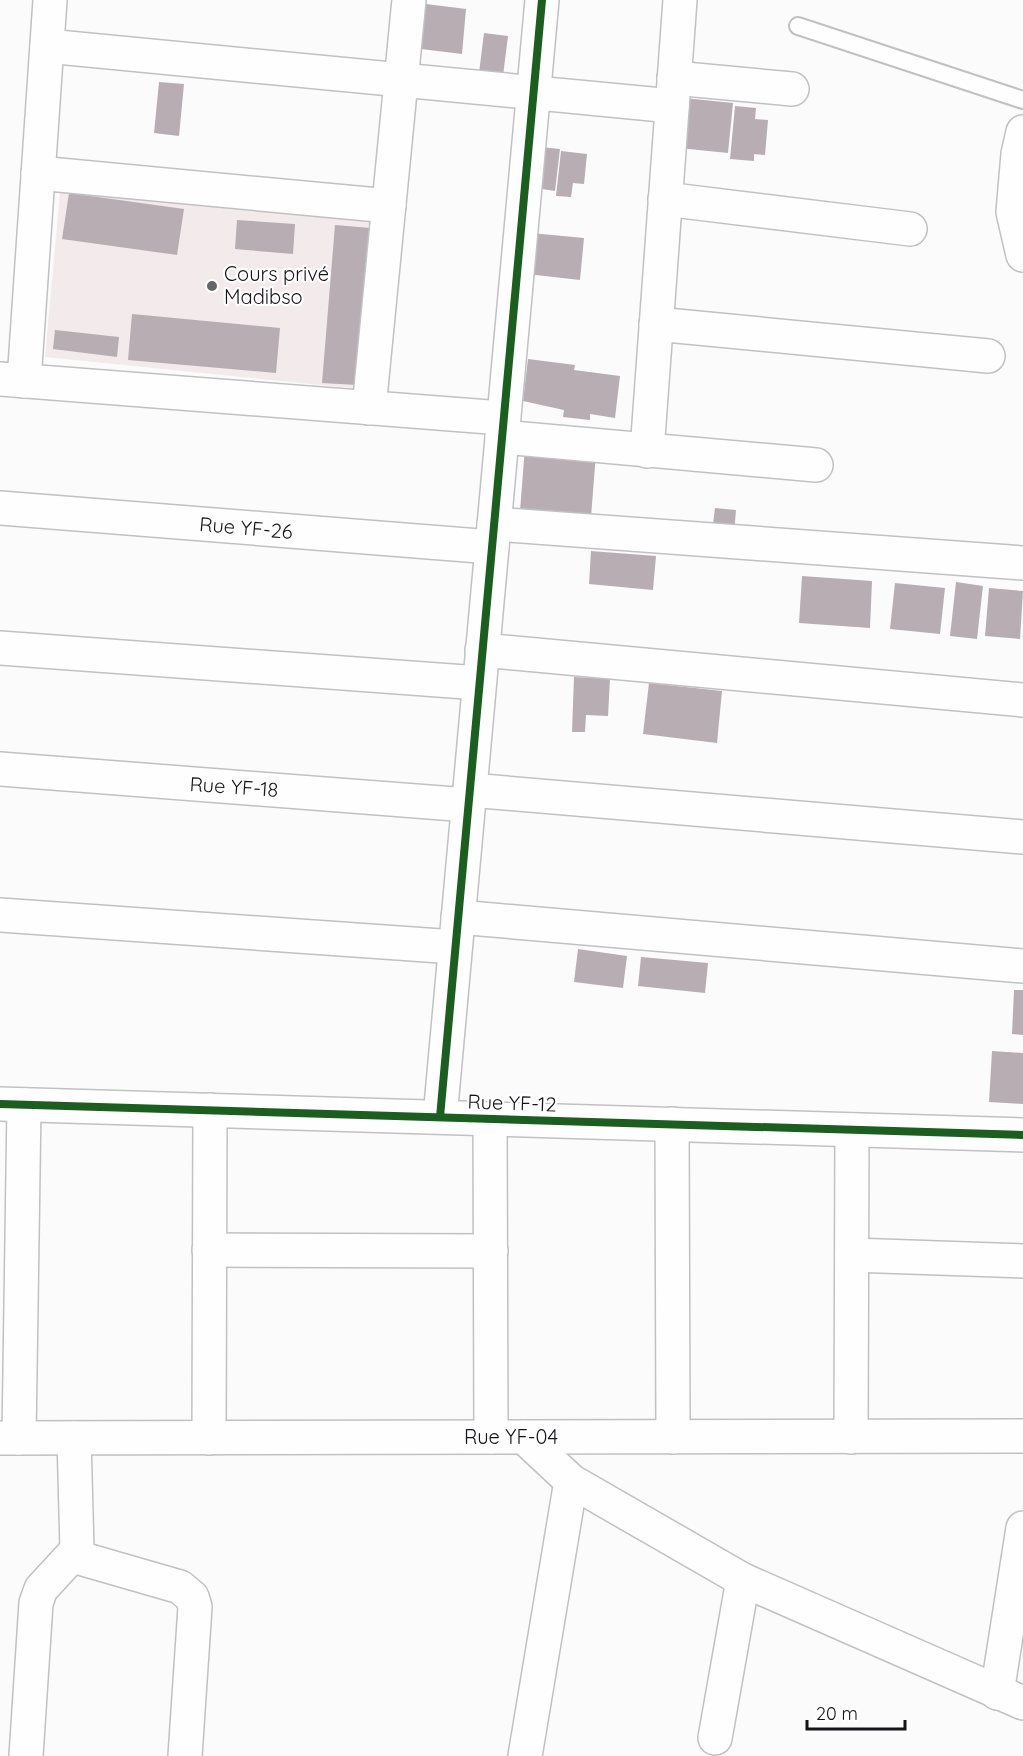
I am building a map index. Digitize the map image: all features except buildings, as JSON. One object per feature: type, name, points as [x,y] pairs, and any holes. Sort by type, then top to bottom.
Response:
[{"type":"street","points":[[50,0],[38,173],[12,380],[369,408],[647,451],[816,465]]},
{"type":"street","points":[[369,408],[409,0]]},
{"type":"street","points":[[440,1118],[542,0]]},
{"type":"street","points":[[647,451],[680,0]]},
{"type":"street","points":[[47,46],[533,93],[792,89]]},
{"type":"street","points":[[1021,147],[1013,212],[1023,255]]},
{"type":"street","points":[[38,173],[389,206]]},
{"type":"street","points":[[665,199],[910,229]]},
{"type":"street","points":[[656,324],[988,356]]},
{"type":"street","name":"Rue YF-26","points":[[0,508],[1023,563]]},
{"type":"street","points":[[0,648],[479,683]]},
{"type":"street","points":[[482,650],[1023,700]]},
{"type":"street","name":"Rue YF-18","points":[[0,769],[469,797],[1023,837]]},
{"type":"street","points":[[0,915],[457,932],[1023,966]]},
{"type":"street","points":[[9,1438],[12,1105]]},
{"type":"street","name":"Rue YF-12","points":[[12,1105],[1023,1135]]},
{"type":"street","points":[[209,1438],[210,1110]]},
{"type":"street","points":[[490,1119],[491,1437]]},
{"type":"street","points":[[672,1124],[673,1437]]},
{"type":"street","points":[[851,1437],[852,1130]]},
{"type":"street","points":[[209,1250],[491,1251]]},
{"type":"street","points":[[852,1255],[1023,1261]]},
{"type":"street","points":[[524,1437],[571,1481],[742,1580],[1010,1698],[1023,1528]]},
{"type":"street","name":"Rue YF-04","points":[[9,1438],[1023,1437]]},
{"type":"street","points":[[74,1438],[77,1550],[83,1560],[180,1587],[192,1597],[195,1607],[185,1756]]},
{"type":"street","points":[[525,1756],[571,1481]]},
{"type":"street","points":[[26,1756],[36,1603],[41,1589],[77,1550]]},
{"type":"street","points":[[715,1738],[742,1580]]},
{"type":"lane","points":[[798,26],[1023,100]]},
{"type":"shaded area","name":"Cours privé Madibso","points":[[61,181],[380,215],[360,389],[45,357]]},
{"type":"cycle path","points":[[440,1117],[542,0]]},
{"type":"cycle path","points":[[0,1104],[1023,1135]]},
{"type":"place","name":"Cours privé Madibso","points":[[212,286]]}]
